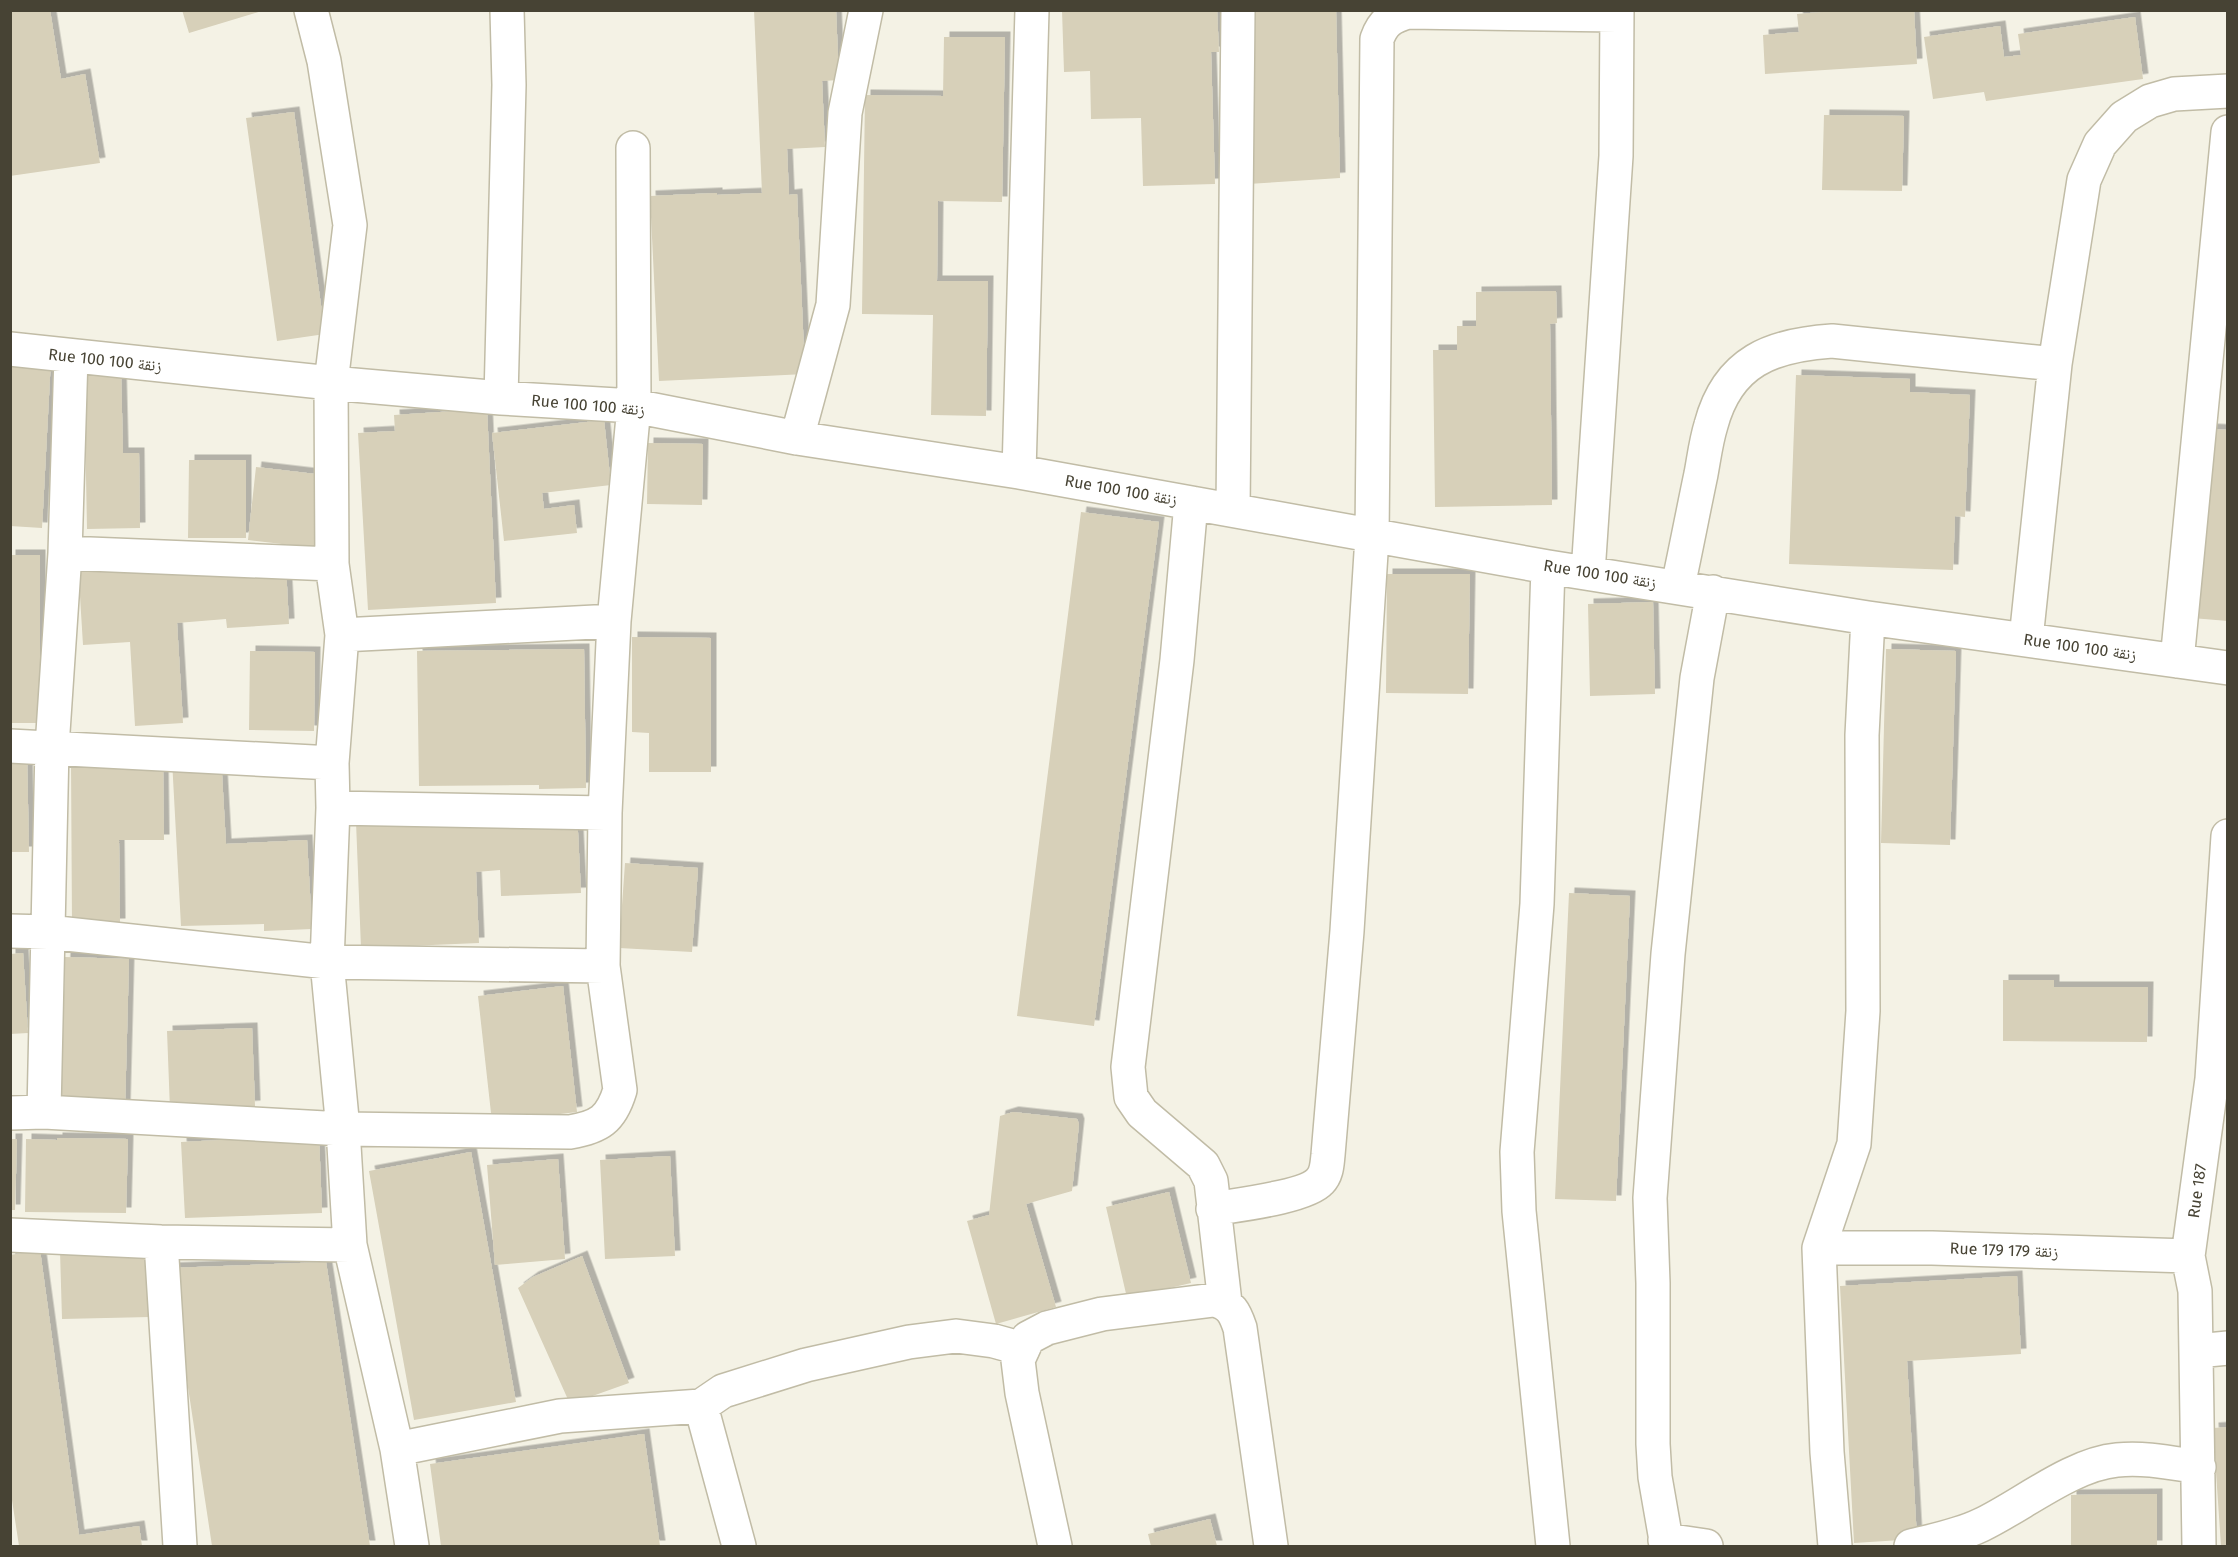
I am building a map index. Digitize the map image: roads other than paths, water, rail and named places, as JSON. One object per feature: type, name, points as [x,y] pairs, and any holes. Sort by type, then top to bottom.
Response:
[{"type":"street","points":[[311,10],[324,61],[350,225],[331,383],[332,564],[342,635],[332,763],[333,808],[327,962],[343,1129],[350,1245],[397,1449],[412,1546]]},
{"type":"street","points":[[501,398],[509,85],[507,10]]},
{"type":"street","points":[[798,438],[833,305],[845,113],[866,10]]},
{"type":"street","points":[[1019,472],[1032,10]]},
{"type":"street","points":[[1233,510],[1238,10]]},
{"type":"street","points":[[1213,1209],[1310,1188],[1324,1176],[1326,1168],[1347,931],[1372,537],[1377,39],[1381,28],[1391,18],[1408,12],[1617,13],[1616,156],[1588,573]]},
{"type":"street","points":[[2026,639],[2055,364],[2084,180],[2100,144],[2124,117],[2150,101],[2174,94],[2228,91]]},
{"type":"street","points":[[2177,661],[2228,132]]},
{"type":"street","points":[[10,1113],[44,1112],[343,1129],[570,1132],[590,1129],[605,1119],[614,1108],[620,1090],[603,966],[605,813],[614,621],[634,406],[633,148]]},
{"type":"street","points":[[1678,586],[1711,423],[1725,389],[1756,359],[1780,348],[1802,343],[1832,341],[2055,364]]},
{"type":"street","name":"Rue 100 زنقة 100","points":[[10,349],[331,383],[501,398],[634,406],[798,438],[1019,472],[1548,567],[1868,618],[2228,668]]},
{"type":"street","points":[[44,1112],[52,747],[65,553],[70,357]]},
{"type":"street","points":[[1191,503],[1177,660],[1128,1067],[1131,1097],[1142,1113],[1203,1165],[1211,1181],[1225,1302],[1235,1313],[1240,1328],[1271,1546]]},
{"type":"street","points":[[65,553],[332,564]]},
{"type":"street","points":[[1548,567],[1537,904],[1517,1152],[1519,1211],[1553,1546]]},
{"type":"street","points":[[1706,1546],[1666,1543],[1655,1477],[1650,1198],[1668,954],[1697,678],[1713,592]]},
{"type":"street","points":[[1835,1546],[1827,1452],[1819,1248],[1854,1144],[1863,1011],[1862,735],[1868,618]]},
{"type":"street","points":[[342,635],[614,621]]},
{"type":"street","points":[[10,746],[332,763]]},
{"type":"street","points":[[333,808],[605,813]]},
{"type":"street","name":"Rue 187","points":[[2199,1546],[2199,1467],[2212,1350],[2195,1291],[2188,1256],[2220,1080],[2228,836]]},
{"type":"street","points":[[10,931],[48,932],[327,962],[603,966]]},
{"type":"street","points":[[10,1235],[161,1242],[350,1245]]},
{"type":"street","points":[[161,1242],[180,1546]]},
{"type":"street","name":"Rue 179 زنقة 179","points":[[1819,1248],[1932,1248],[2188,1256]]},
{"type":"street","points":[[1055,1546],[1022,1393],[1018,1360],[1028,1338],[1047,1328],[1102,1314],[1181,1303],[1214,1300],[1225,1302]]},
{"type":"street","points":[[397,1449],[560,1416],[701,1406],[723,1391],[796,1368],[909,1342],[956,1336],[994,1341],[1023,1349]]},
{"type":"street","points":[[701,1406],[739,1546]]},
{"type":"street","points":[[1911,1546],[1957,1535],[1982,1525],[2093,1465],[2115,1460],[2140,1459],[2199,1467]]}]
